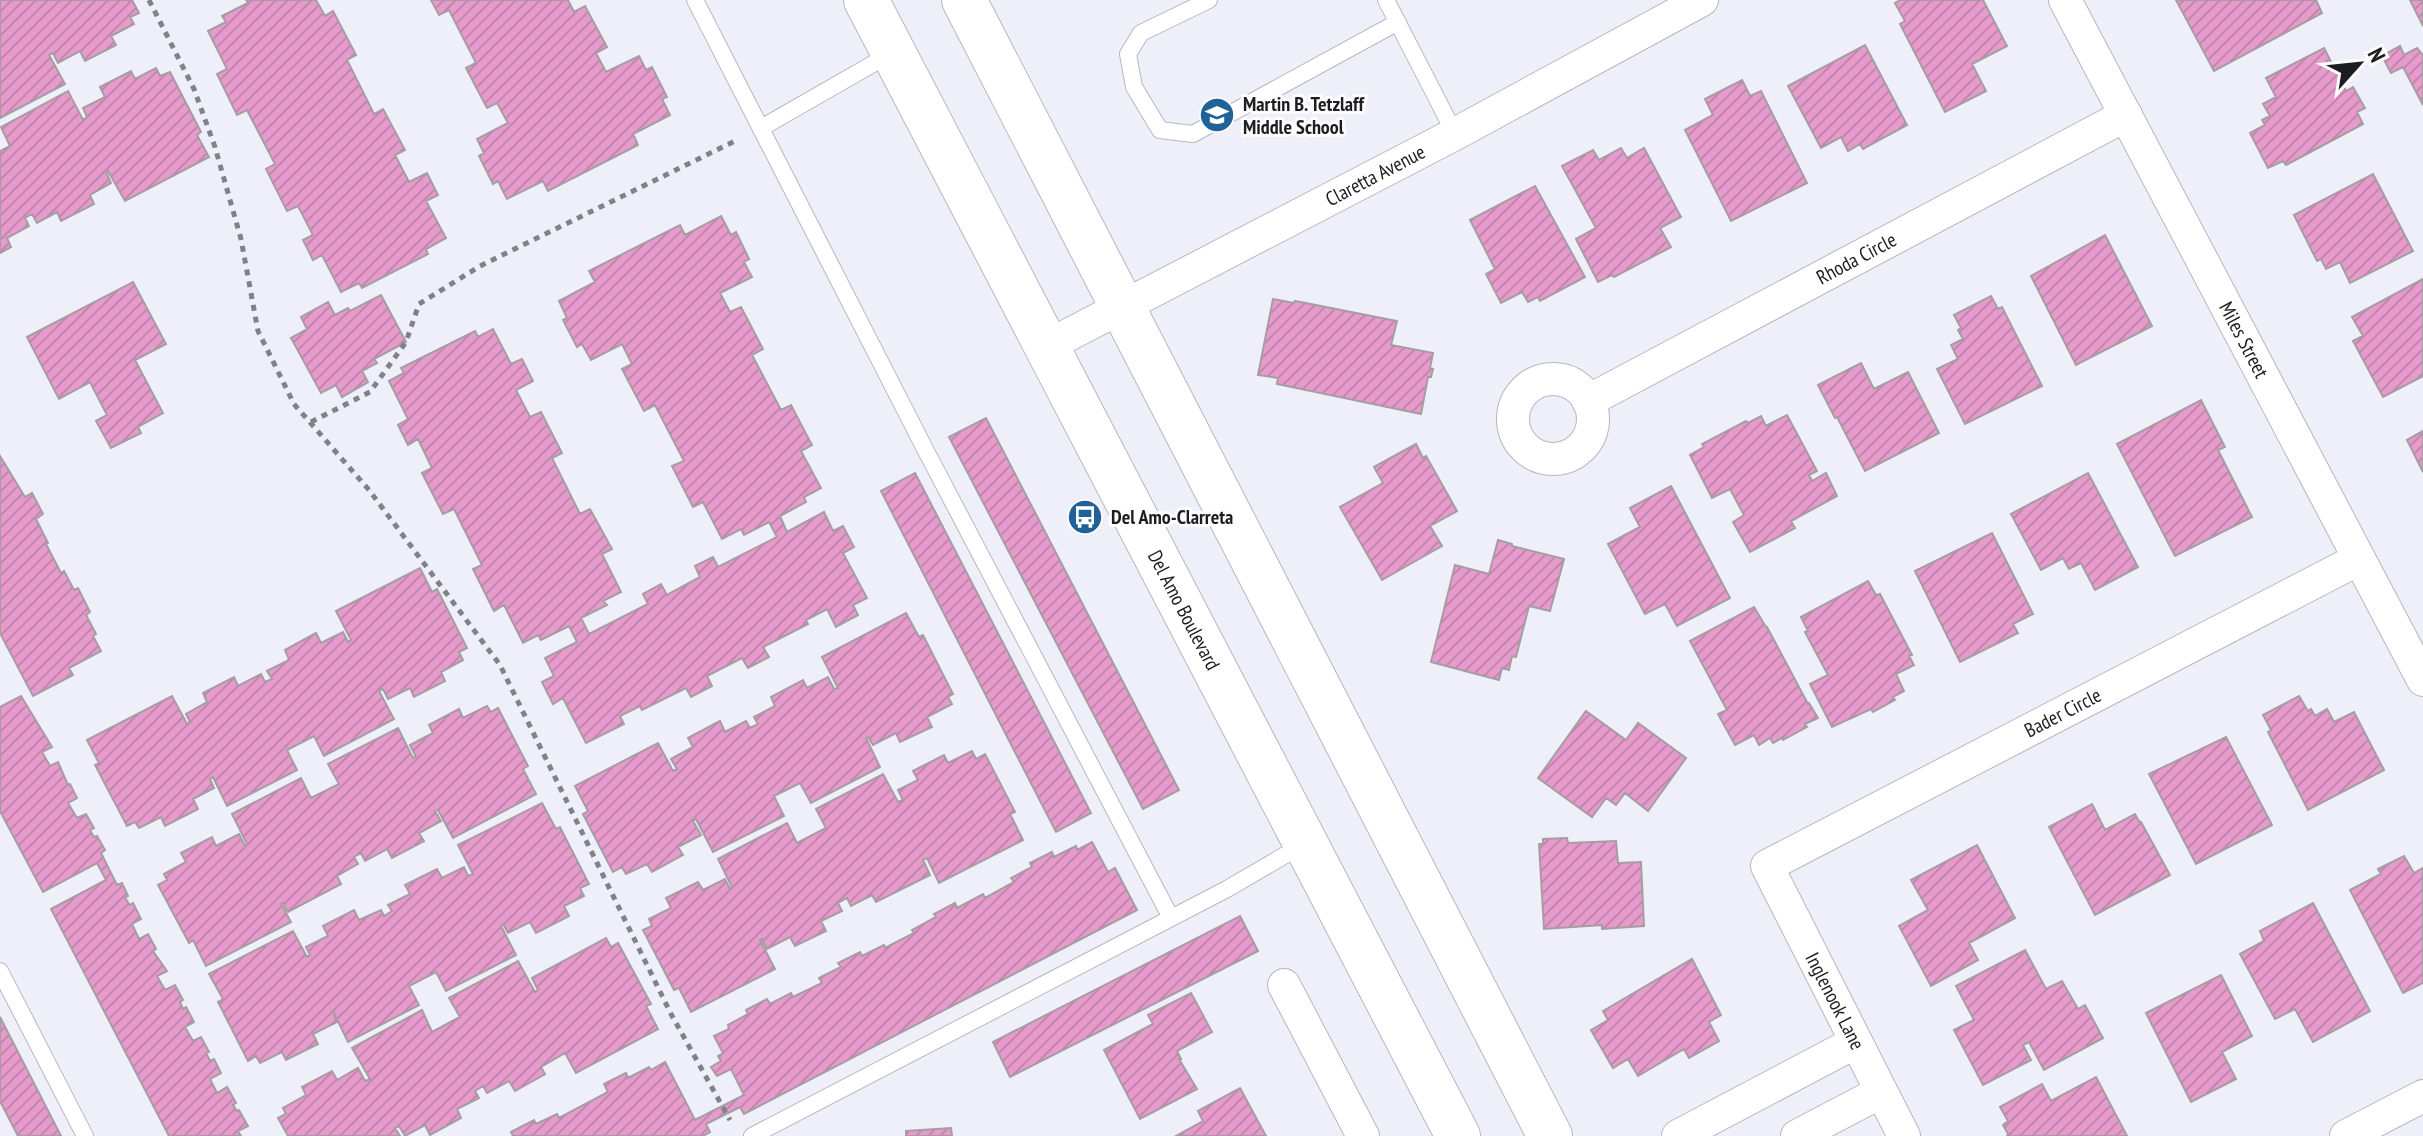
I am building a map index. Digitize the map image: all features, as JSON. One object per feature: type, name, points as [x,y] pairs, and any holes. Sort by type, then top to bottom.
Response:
[{"type":"main road","name":"Del Amo Boulevard","points":[[866,0],[1458,1136]]},
{"type":"main road","points":[[964,0],[1550,1136]]},
{"type":"street","name":"Claretta Avenue","points":[[1047,346],[1455,134],[1702,0]]},
{"type":"street","name":"Miles Street","points":[[2065,0],[2423,680]]},
{"type":"street","name":"Rhoda Circle","points":[[1588,401],[2126,115]]},
{"type":"street","name":"Bader Circle","points":[[1767,866],[2359,559]]},
{"type":"street","name":"Inglenook Lane","points":[[1767,866],[1904,1136]]},
{"type":"street","points":[[1284,985],[1363,1136]]},
{"type":"street","points":[[1678,1136],[1856,1042]]},
{"type":"street","points":[[1797,1136],[1881,1092]]},
{"type":"street","points":[[2346,1136],[2423,1096]]},
{"type":"lane","points":[[695,0],[925,449],[1171,918]]},
{"type":"lane","points":[[1209,0],[1141,33],[1128,54],[1134,87],[1160,130],[1193,134],[1398,22]]},
{"type":"lane","points":[[1386,0],[1455,134]]},
{"type":"lane","points":[[761,128],[894,52]]},
{"type":"lane","points":[[752,1136],[1171,918],[1305,844]]},
{"type":"lane","points":[[0,971],[85,1136]]},
{"type":"path","points":[[149,0],[194,89],[215,147],[241,239],[258,331],[294,404],[369,490],[500,665],[671,1014],[732,1122]]},
{"type":"path","points":[[311,422],[370,392],[406,342],[419,304],[480,266],[761,128]]},
{"type":"building","points":[[0,0],[132,0],[139,13],[130,17],[134,24],[111,36],[116,45],[85,61],[80,51],[58,63],[53,53],[49,55],[65,84],[0,118]]},
{"type":"building","points":[[246,0],[316,0],[325,16],[333,11],[356,55],[347,60],[374,114],[383,109],[405,150],[395,155],[409,182],[427,173],[438,195],[426,201],[446,238],[426,249],[428,254],[362,288],[359,283],[341,292],[322,255],[313,260],[303,240],[313,235],[298,206],[287,211],[266,169],[275,164],[247,110],[237,115],[217,74],[227,69],[208,31],[226,22],[222,16],[248,3]]},
{"type":"building","points":[[431,0],[568,0],[574,12],[585,6],[607,47],[596,53],[606,72],[639,56],[646,70],[652,67],[667,97],[662,99],[670,115],[633,134],[638,145],[548,191],[543,181],[507,199],[498,181],[493,184],[479,156],[484,153],[477,139],[508,123],[497,103],[487,108],[466,68],[476,63],[449,10],[439,15]]},
{"type":"building","points":[[1900,0],[1983,0],[2007,46],[1972,64],[1986,91],[1945,112],[1900,24],[1905,21],[1895,3]]},
{"type":"building","points":[[2176,0],[2316,0],[2322,13],[2214,71]]},
{"type":"building","points":[[2410,0],[2423,0],[2423,26]]},
{"type":"building","points":[[1865,45],[1907,125],[1863,149],[1860,144],[1848,151],[1841,137],[1821,148],[1788,86]]},
{"type":"building","points":[[2400,46],[2404,55],[2417,48],[2423,55],[2423,105],[2403,67],[2391,73],[2382,56]]},
{"type":"building","points":[[2324,48],[2346,91],[2353,87],[2365,108],[2357,112],[2363,124],[2286,165],[2283,161],[2268,168],[2250,133],[2265,125],[2262,120],[2270,116],[2263,104],[2276,97],[2266,78]]},
{"type":"building","points":[[156,68],[160,76],[170,72],[201,132],[197,135],[209,157],[125,201],[108,171],[111,183],[90,195],[94,204],[61,221],[57,212],[37,223],[32,214],[25,218],[29,226],[7,238],[11,247],[0,253],[0,151],[10,146],[1,127],[68,91],[83,120],[87,117],[83,108],[105,97],[100,87],[131,71],[135,79]]},
{"type":"building","points":[[1742,80],[1750,96],[1761,91],[1807,183],[1731,221],[1685,130],[1713,115],[1705,99]]},
{"type":"building","points":[[1621,148],[1627,158],[1644,148],[1681,217],[1660,228],[1671,247],[1614,277],[1612,275],[1598,282],[1576,239],[1596,228],[1562,166],[1593,150],[1599,160]]},
{"type":"building","points":[[2373,174],[2413,251],[2350,283],[2340,262],[2326,269],[2321,259],[2317,261],[2294,215]]},
{"type":"building","points":[[1535,186],[1585,277],[1540,301],[1538,297],[1528,302],[1522,292],[1501,303],[1486,274],[1495,269],[1470,220]]},
{"type":"building","points":[[721,216],[731,235],[736,232],[749,259],[744,262],[752,277],[720,293],[730,312],[741,307],[763,349],[752,355],[781,410],[791,405],[812,445],[801,451],[821,488],[804,497],[806,502],[780,516],[787,532],[824,512],[833,531],[843,526],[854,547],[843,553],[867,598],[853,605],[858,615],[836,627],[827,609],[806,620],[808,624],[763,647],[769,657],[748,668],[742,658],[707,676],[712,686],[691,697],[686,688],[642,710],[640,706],[620,716],[624,724],[586,743],[563,698],[553,704],[542,682],[554,676],[545,658],[577,642],[569,626],[541,640],[538,635],[523,643],[504,605],[494,611],[473,569],[482,565],[454,509],[443,514],[422,473],[432,468],[418,439],[408,445],[398,425],[408,419],[389,381],[404,373],[401,368],[475,331],[478,337],[493,329],[511,364],[522,359],[533,381],[516,390],[530,417],[541,412],[562,453],[552,458],[580,514],[590,509],[612,549],[602,554],[621,592],[603,601],[607,605],[581,618],[589,634],[648,604],[643,594],[661,584],[667,595],[700,577],[695,566],[713,557],[718,567],[777,537],[769,522],[744,535],[741,529],[722,539],[703,502],[693,507],[672,466],[684,461],[655,405],[644,411],[622,369],[632,364],[622,344],[591,360],[582,344],[577,347],[563,320],[567,318],[559,301],[595,282],[589,271],[680,225],[685,235]]},
{"type":"building","points":[[2105,235],[2152,326],[2076,365],[2031,276]]},
{"type":"building","points":[[2423,279],[2423,376],[2383,397],[2353,341],[2363,336],[2352,317]]},
{"type":"building","points":[[133,282],[166,344],[135,360],[163,413],[138,427],[141,433],[111,448],[96,421],[107,415],[90,382],[59,399],[27,337]]},
{"type":"building","points":[[381,295],[406,342],[374,359],[377,363],[362,371],[368,382],[342,397],[336,385],[321,393],[291,338],[307,329],[301,317],[328,302],[335,315]]},
{"type":"building","points":[[1991,296],[1998,309],[2002,307],[2042,386],[1965,424],[1937,369],[1958,359],[1951,345],[1963,339],[1954,315]]},
{"type":"building","points":[[1273,299],[1397,321],[1391,345],[1433,353],[1430,368],[1433,369],[1431,377],[1428,377],[1421,414],[1277,384],[1278,378],[1258,375]]},
{"type":"building","points":[[1861,363],[1874,389],[1908,372],[1939,433],[1865,471],[1818,385]]},
{"type":"building","points":[[2201,400],[2225,447],[2218,450],[2252,517],[2175,556],[2117,444]]},
{"type":"building","points":[[1787,415],[1817,471],[1809,475],[1812,481],[1826,473],[1837,496],[1791,521],[1795,528],[1750,552],[1733,522],[1744,515],[1730,489],[1712,498],[1690,455],[1704,447],[1702,444],[1746,421],[1748,423],[1761,416],[1766,426]]},
{"type":"building","points":[[986,418],[1179,790],[1143,809],[949,437]]},
{"type":"building","points":[[2423,431],[2423,472],[2407,440]]},
{"type":"building","points":[[1416,444],[1457,511],[1430,526],[1442,546],[1382,580],[1340,507],[1383,483],[1374,467]]},
{"type":"building","points":[[0,456],[25,497],[32,493],[43,514],[36,519],[46,544],[61,573],[64,571],[74,590],[78,588],[90,612],[86,615],[101,651],[69,668],[73,675],[33,696],[0,633]]},
{"type":"building","points":[[915,473],[1091,813],[1056,832],[881,491]]},
{"type":"building","points":[[2088,473],[2138,567],[2095,590],[2081,563],[2069,569],[2063,558],[2041,570],[2011,514]]},
{"type":"building","points":[[1671,486],[1730,598],[1677,626],[1665,604],[1645,614],[1608,544],[1640,527],[1630,508]]},
{"type":"building","points":[[1992,533],[2033,614],[2013,624],[2018,633],[1960,662],[1915,571]]},
{"type":"building","points":[[1498,540],[1564,559],[1550,611],[1529,606],[1516,657],[1512,656],[1509,670],[1502,668],[1499,680],[1431,662],[1455,565],[1489,574]]},
{"type":"building","points":[[420,568],[432,592],[437,589],[467,648],[459,652],[463,660],[441,672],[445,681],[414,697],[410,688],[388,699],[383,689],[379,691],[394,719],[324,756],[314,736],[287,750],[297,770],[227,806],[213,777],[210,779],[214,788],[193,799],[198,809],[165,826],[161,817],[139,828],[135,822],[127,826],[95,765],[99,763],[87,740],[172,696],[187,724],[190,722],[186,714],[207,702],[203,693],[234,677],[238,686],[261,674],[265,682],[272,679],[267,671],[289,660],[285,650],[316,633],[321,643],[343,632],[348,642],[351,640],[336,611]]},
{"type":"building","points":[[1868,581],[1876,595],[1880,594],[1912,655],[1909,656],[1914,665],[1896,674],[1904,691],[1893,697],[1895,700],[1832,727],[1810,684],[1828,675],[1805,632],[1808,631],[1801,617]]},
{"type":"building","points":[[1754,607],[1818,718],[1783,740],[1773,743],[1770,738],[1759,745],[1754,735],[1735,745],[1718,714],[1727,710],[1690,641]]},
{"type":"building","points":[[906,613],[919,637],[923,635],[953,694],[948,697],[952,704],[927,717],[932,727],[900,742],[896,733],[873,745],[866,738],[880,767],[811,803],[800,783],[774,796],[784,816],[713,852],[696,819],[693,821],[701,835],[678,847],[683,855],[652,872],[647,864],[626,874],[622,867],[613,872],[583,814],[588,811],[575,786],[658,743],[673,771],[677,769],[671,759],[693,747],[688,738],[720,721],[725,732],[746,721],[750,728],[758,724],[754,717],[775,706],[771,697],[803,680],[807,688],[828,677],[834,689],[838,688],[822,657]]},
{"type":"building","points":[[21,696],[52,747],[42,752],[50,766],[58,762],[77,798],[68,803],[77,818],[86,814],[94,828],[90,830],[105,850],[101,853],[117,885],[122,883],[128,896],[125,898],[130,905],[133,903],[141,919],[132,924],[139,939],[148,934],[156,949],[153,951],[167,971],[157,976],[165,990],[175,985],[183,1000],[180,1002],[183,1009],[186,1007],[194,1022],[185,1027],[193,1041],[201,1037],[210,1061],[214,1059],[221,1073],[210,1079],[217,1093],[227,1087],[236,1103],[233,1105],[248,1126],[238,1131],[241,1136],[169,1136],[51,909],[106,880],[97,863],[43,892],[0,811],[0,707]]},
{"type":"building","points":[[2299,696],[2308,711],[2311,709],[2315,716],[2327,709],[2334,722],[2354,712],[2384,770],[2308,810],[2268,732],[2271,730],[2263,715]]},
{"type":"building","points":[[487,706],[491,712],[498,708],[528,766],[523,769],[536,794],[453,838],[438,810],[435,811],[441,821],[419,833],[424,841],[392,858],[387,849],[365,861],[361,853],[354,857],[358,864],[337,876],[341,884],[288,912],[281,904],[291,922],[206,966],[193,940],[189,943],[158,885],[167,880],[164,874],[186,862],[181,853],[212,837],[216,846],[239,834],[245,846],[247,844],[232,814],[301,778],[311,798],[339,784],[328,764],[398,728],[413,758],[416,757],[410,745],[433,733],[429,725],[459,709],[463,718]]},
{"type":"building","points":[[1586,711],[1626,740],[1638,723],[1686,758],[1648,811],[1625,793],[1616,805],[1606,798],[1592,817],[1538,778]]},
{"type":"building","points":[[2226,737],[2272,825],[2196,864],[2149,774]]},
{"type":"building","points":[[972,751],[976,759],[985,754],[1015,812],[1010,814],[1023,840],[939,883],[927,858],[923,860],[930,875],[876,902],[872,895],[851,906],[847,898],[838,903],[842,911],[821,921],[826,931],[795,946],[790,937],[767,949],[760,940],[775,969],[691,1012],[679,988],[674,990],[643,930],[652,926],[649,919],[671,908],[666,898],[698,882],[703,890],[725,879],[730,889],[732,887],[718,859],[787,823],[797,843],[826,828],[816,809],[883,774],[898,802],[903,800],[898,790],[918,780],[913,771],[944,755],[948,763]]},
{"type":"building","points":[[542,803],[556,829],[560,827],[589,884],[580,888],[584,896],[564,906],[569,916],[536,933],[530,922],[508,933],[503,924],[501,926],[516,955],[446,991],[436,972],[409,986],[419,1005],[348,1042],[333,1011],[337,1022],[313,1034],[318,1044],[286,1060],[282,1052],[260,1063],[256,1056],[248,1061],[218,1002],[223,999],[209,974],[293,931],[307,957],[310,955],[306,947],[328,936],[323,926],[354,910],[359,920],[381,910],[384,916],[392,911],[388,905],[410,894],[405,885],[437,869],[442,878],[464,867],[468,876],[473,874],[458,845]]},
{"type":"building","points":[[2092,804],[2105,830],[2135,814],[2170,875],[2095,915],[2049,827]]},
{"type":"building","points":[[1567,838],[1568,843],[1616,841],[1618,863],[1641,862],[1644,926],[1544,929],[1539,844],[1543,844],[1543,839]]},
{"type":"building","points":[[1092,842],[1108,872],[1115,868],[1137,910],[744,1114],[740,1107],[706,1124],[710,1132],[703,1136],[513,1136],[511,1132],[534,1120],[536,1124],[557,1114],[559,1118],[608,1092],[604,1084],[626,1073],[628,1078],[665,1062],[695,1120],[744,1095],[731,1069],[717,1076],[711,1067],[721,1061],[718,1056],[723,1053],[714,1036],[748,1014],[746,1010],[767,999],[770,1004],[791,993],[793,997],[822,983],[819,978],[841,967],[838,963],[860,952],[862,956],[884,945],[885,948],[914,933],[912,930],[955,903],[957,908],[983,894],[985,898],[1014,882],[1011,878],[1032,867],[1030,863],[1052,852],[1054,857]]},
{"type":"building","points":[[1977,845],[2015,918],[1969,943],[1978,960],[1931,986],[1899,926],[1928,910],[1911,880]]},
{"type":"building","points":[[2404,856],[2414,873],[2423,868],[2423,983],[2403,993],[2350,890],[2381,874],[2378,869]]},
{"type":"building","points":[[2313,903],[2370,1011],[2313,1042],[2295,1009],[2275,1019],[2240,954],[2264,941],[2260,931]]},
{"type":"building","points":[[1240,916],[1258,951],[1010,1077],[993,1042]]},
{"type":"building","points":[[606,938],[611,947],[618,943],[651,1004],[646,1006],[658,1029],[576,1073],[565,1053],[541,1067],[545,1074],[515,1091],[509,1081],[487,1093],[483,1086],[475,1091],[479,1098],[457,1109],[461,1118],[430,1135],[425,1125],[405,1136],[399,1126],[395,1128],[400,1136],[288,1136],[278,1118],[286,1114],[283,1108],[306,1095],[302,1087],[332,1071],[337,1080],[358,1068],[365,1081],[370,1079],[352,1048],[422,1010],[432,1032],[460,1017],[449,998],[518,961],[535,992],[538,990],[532,978]]},
{"type":"building","points":[[2025,950],[2046,989],[2062,981],[2078,1009],[2085,1005],[2103,1038],[2044,1070],[2029,1042],[2023,1045],[2031,1060],[1983,1085],[1954,1030],[1974,1020],[1956,986]]},
{"type":"building","points":[[1692,959],[1721,1015],[1709,1022],[1719,1041],[1689,1058],[1684,1049],[1638,1076],[1628,1059],[1613,1068],[1591,1030],[1608,1020],[1603,1011]]},
{"type":"building","points":[[2221,975],[2252,1036],[2222,1052],[2236,1079],[2191,1102],[2146,1013]]},
{"type":"building","points":[[1191,993],[1212,1032],[1177,1051],[1197,1089],[1140,1119],[1104,1050],[1153,1024],[1148,1015]]},
{"type":"building","points":[[0,1017],[61,1136],[18,1136],[0,1101]]},
{"type":"building","points":[[2096,1077],[2127,1136],[2007,1136],[2003,1125],[2008,1121],[2000,1107],[2042,1084],[2051,1101]]},
{"type":"building","points":[[1240,1088],[1266,1136],[1176,1136],[1203,1121],[1198,1111]]},
{"type":"building","points":[[951,1128],[952,1136],[906,1136],[906,1131]]},
{"type":"place","name":"Martin B. Tetzlaff Middle School","points":[[1217,115]]},
{"type":"place","name":"Del Amo-Clarreta","points":[[1085,517]]}]
